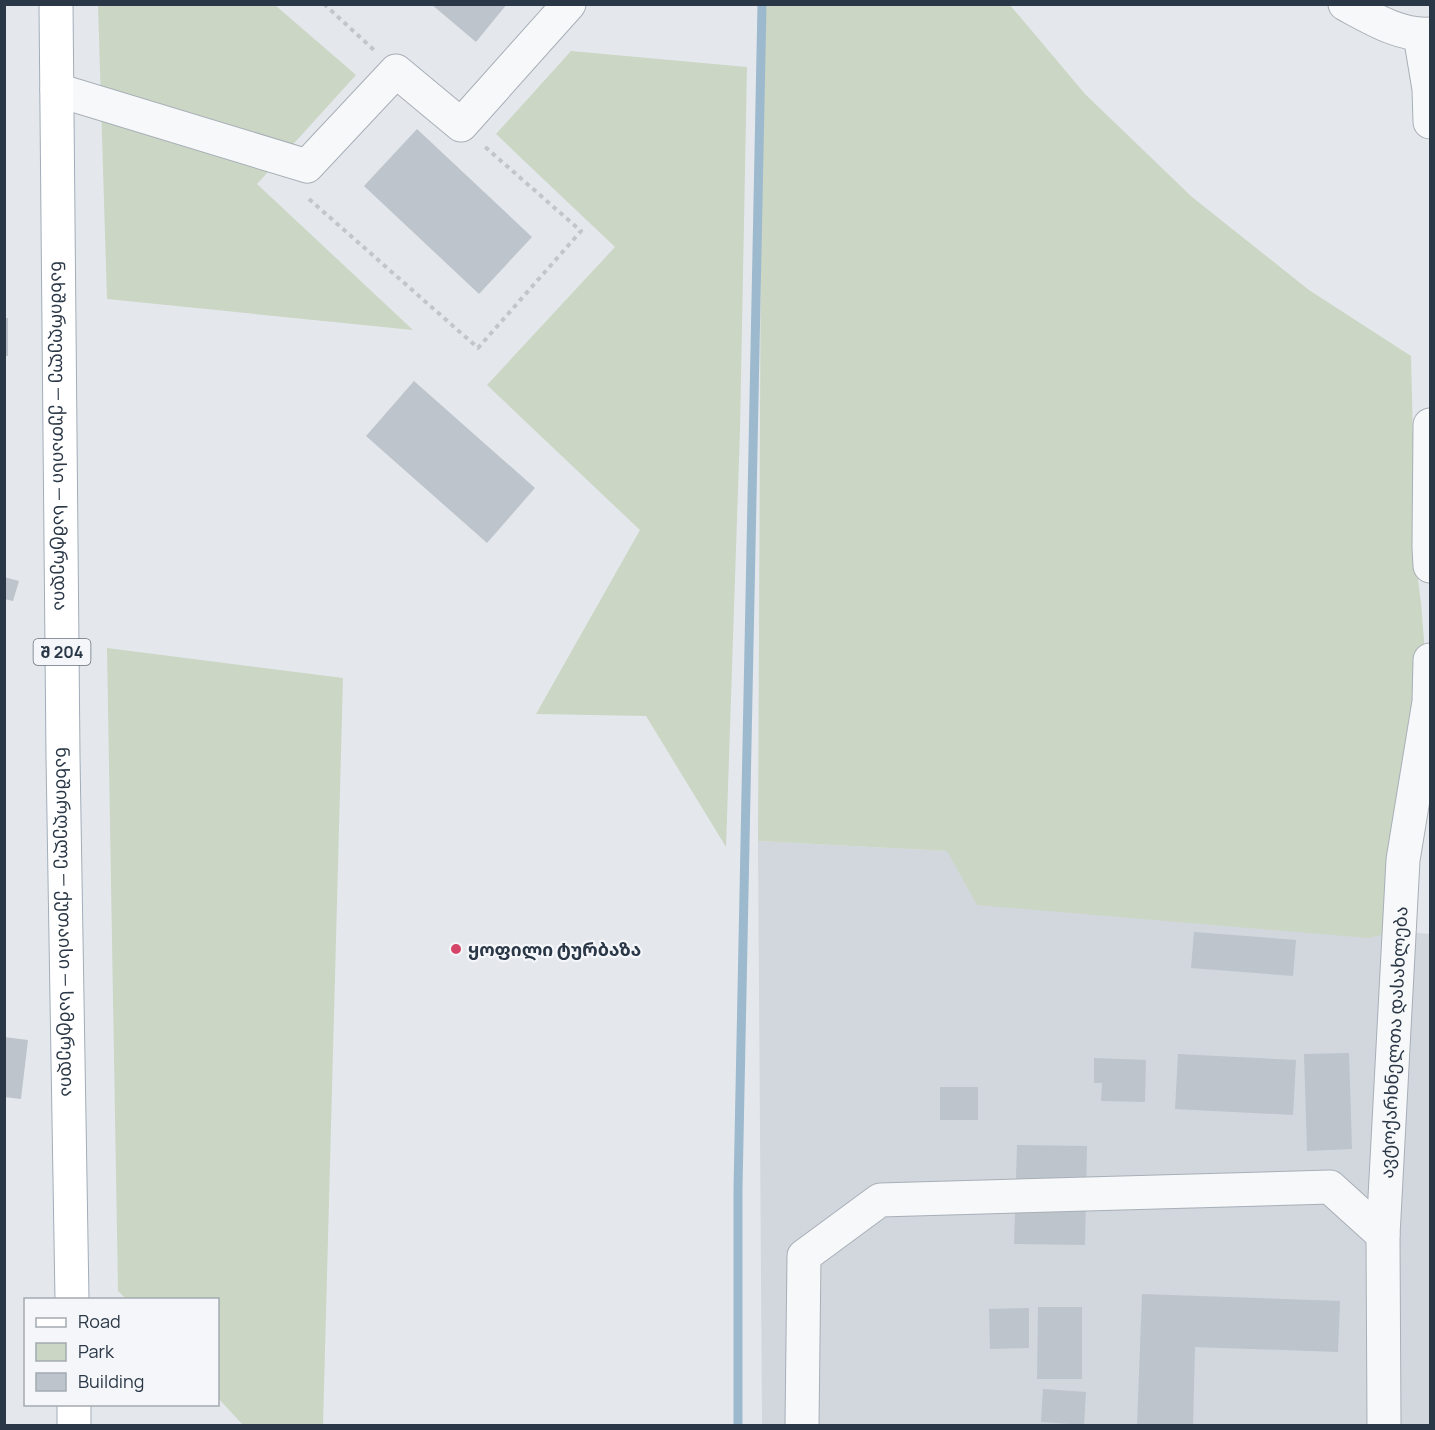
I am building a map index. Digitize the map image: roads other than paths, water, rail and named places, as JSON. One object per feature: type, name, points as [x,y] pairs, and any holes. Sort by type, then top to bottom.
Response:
[{"type":"main road","name":"ნახშირღელე — ქუთაისი — სამტრედია","points":[[56,4],[63,757],[72,1298]]},
{"type":"main road","points":[[74,1406],[74,1425]]},
{"type":"street","points":[[57,90],[307,166],[396,71],[461,125],[569,4]]},
{"type":"street","points":[[1346,4],[1383,24],[1425,34],[1431,122]]},
{"type":"street","points":[[1431,425],[1429,536],[1431,566]]},
{"type":"street","name":"ავტოქარხნელთა დასახლება","points":[[1384,1425],[1383,1235],[1402,860],[1429,702],[1431,660]]},
{"type":"street","points":[[802,1425],[804,1256],[880,1200],[1330,1187],[1383,1235]]},
{"type":"waterway","points":[[738,1426],[738,1189],[762,4]]},
{"type":"place","name":"ყოფილი ტურბაზა","points":[[456,949]]}]
